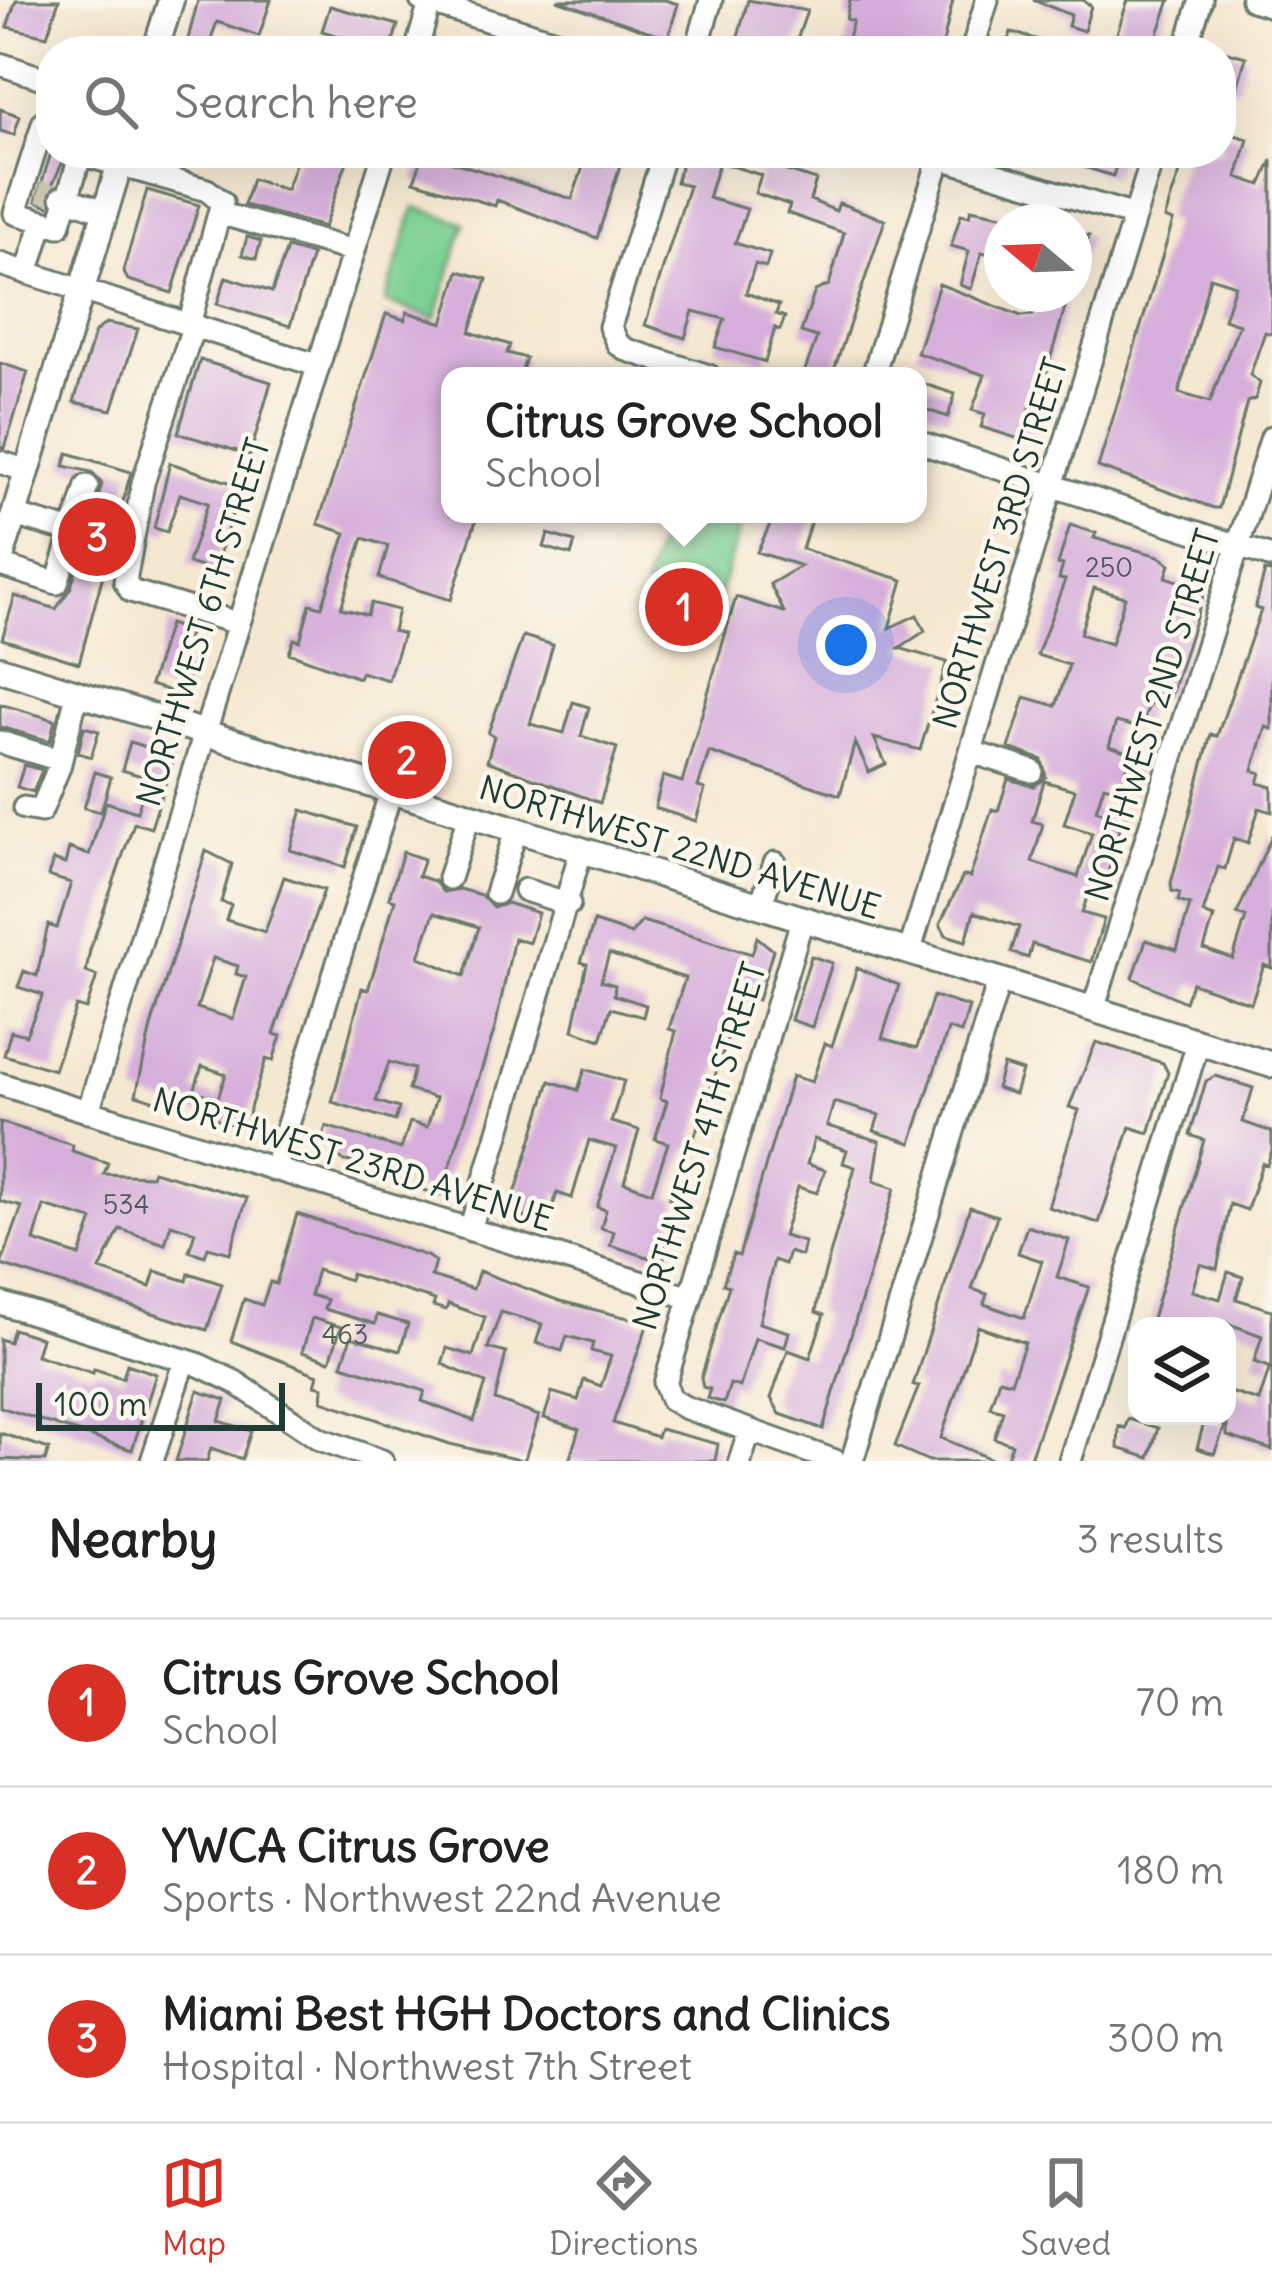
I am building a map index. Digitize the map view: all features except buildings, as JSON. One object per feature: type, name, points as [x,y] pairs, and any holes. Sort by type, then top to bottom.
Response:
[{"type":"main road","points":[[160,36],[171,0]]},
{"type":"main road","points":[[1,556],[118,168]]},
{"type":"main road","name":"NORTHWEST 22ND AVENUE","points":[[0,669],[1272,1065]]},
{"type":"street","points":[[700,36],[711,0]]},
{"type":"street","points":[[976,36],[987,0]]},
{"type":"street","points":[[1190,36],[1201,0]]},
{"type":"street","points":[[1252,0],[1272,6]]},
{"type":"street","points":[[420,36],[428,1],[540,36]]},
{"type":"street","points":[[0,64],[36,76]]},
{"type":"street","points":[[37,168],[15,213],[59,226],[74,168]]},
{"type":"street","points":[[145,168],[217,195],[222,214],[143,483],[125,581],[131,591],[237,623]]},
{"type":"street","name":"NORTHWEST 6TH STREET","points":[[88,1112],[379,168]]},
{"type":"street","points":[[659,168],[612,317],[613,337],[628,350],[682,367]]},
{"type":"street","points":[[875,367],[932,168]]},
{"type":"street","points":[[981,168],[1135,216]]},
{"type":"street","name":"NORTHWEST 3RD STREET","points":[[909,953],[1149,168]]},
{"type":"street","points":[[65,198],[105,211]]},
{"type":"street","points":[[222,214],[354,251]]},
{"type":"street","points":[[27,273],[43,221]]},
{"type":"street","points":[[0,265],[316,365]]},
{"type":"street","name":"NORTHWEST 2ND STREET","points":[[1093,1010],[1272,437]]},
{"type":"street","points":[[927,445],[1272,557]]},
{"type":"street","points":[[0,462],[27,471]]},
{"type":"street","points":[[1,556],[57,583],[87,486]]},
{"type":"street","points":[[14,515],[73,532]]},
{"type":"street","points":[[24,808],[41,811],[77,694]]},
{"type":"street","points":[[0,742],[60,760]]},
{"type":"street","points":[[971,752],[1032,771]]},
{"type":"street","points":[[274,1170],[391,791]]},
{"type":"street","points":[[449,878],[469,816]]},
{"type":"street","points":[[496,893],[516,831]]},
{"type":"street","points":[[470,1230],[581,851]]},
{"type":"street","points":[[760,907],[775,863]]},
{"type":"street","points":[[526,890],[569,904]]},
{"type":"street","name":"NORTHWEST 4TH STREET","points":[[749,1433],[684,1407],[667,1392],[670,1353],[802,920]]},
{"type":"street","points":[[852,1461],[999,981]]},
{"type":"street","points":[[1070,1461],[1198,1042]]},
{"type":"street","name":"NORTHWEST 23RD AVENUE","points":[[0,1084],[688,1297]]},
{"type":"street","points":[[0,1303],[185,1360],[236,1382],[320,1439],[382,1461]]},
{"type":"street","points":[[152,1461],[185,1360]]},
{"type":"street","points":[[740,1461],[749,1433],[835,1461]]},
{"type":"green space","points":[[415,207],[465,223],[436,318],[385,302]]},
{"type":"green space","points":[[663,523],[741,524],[715,609],[644,587]]},
{"type":"tunnel","points":[[39,191],[62,197]]},
{"type":"place","name":"Miami Best HGH Doctors and Clinics","points":[[97,537]]},
{"type":"place","name":"Citrus Grove School","points":[[684,607]]},
{"type":"place","name":"YWCA Citrus Grove","points":[[407,760]]}]
